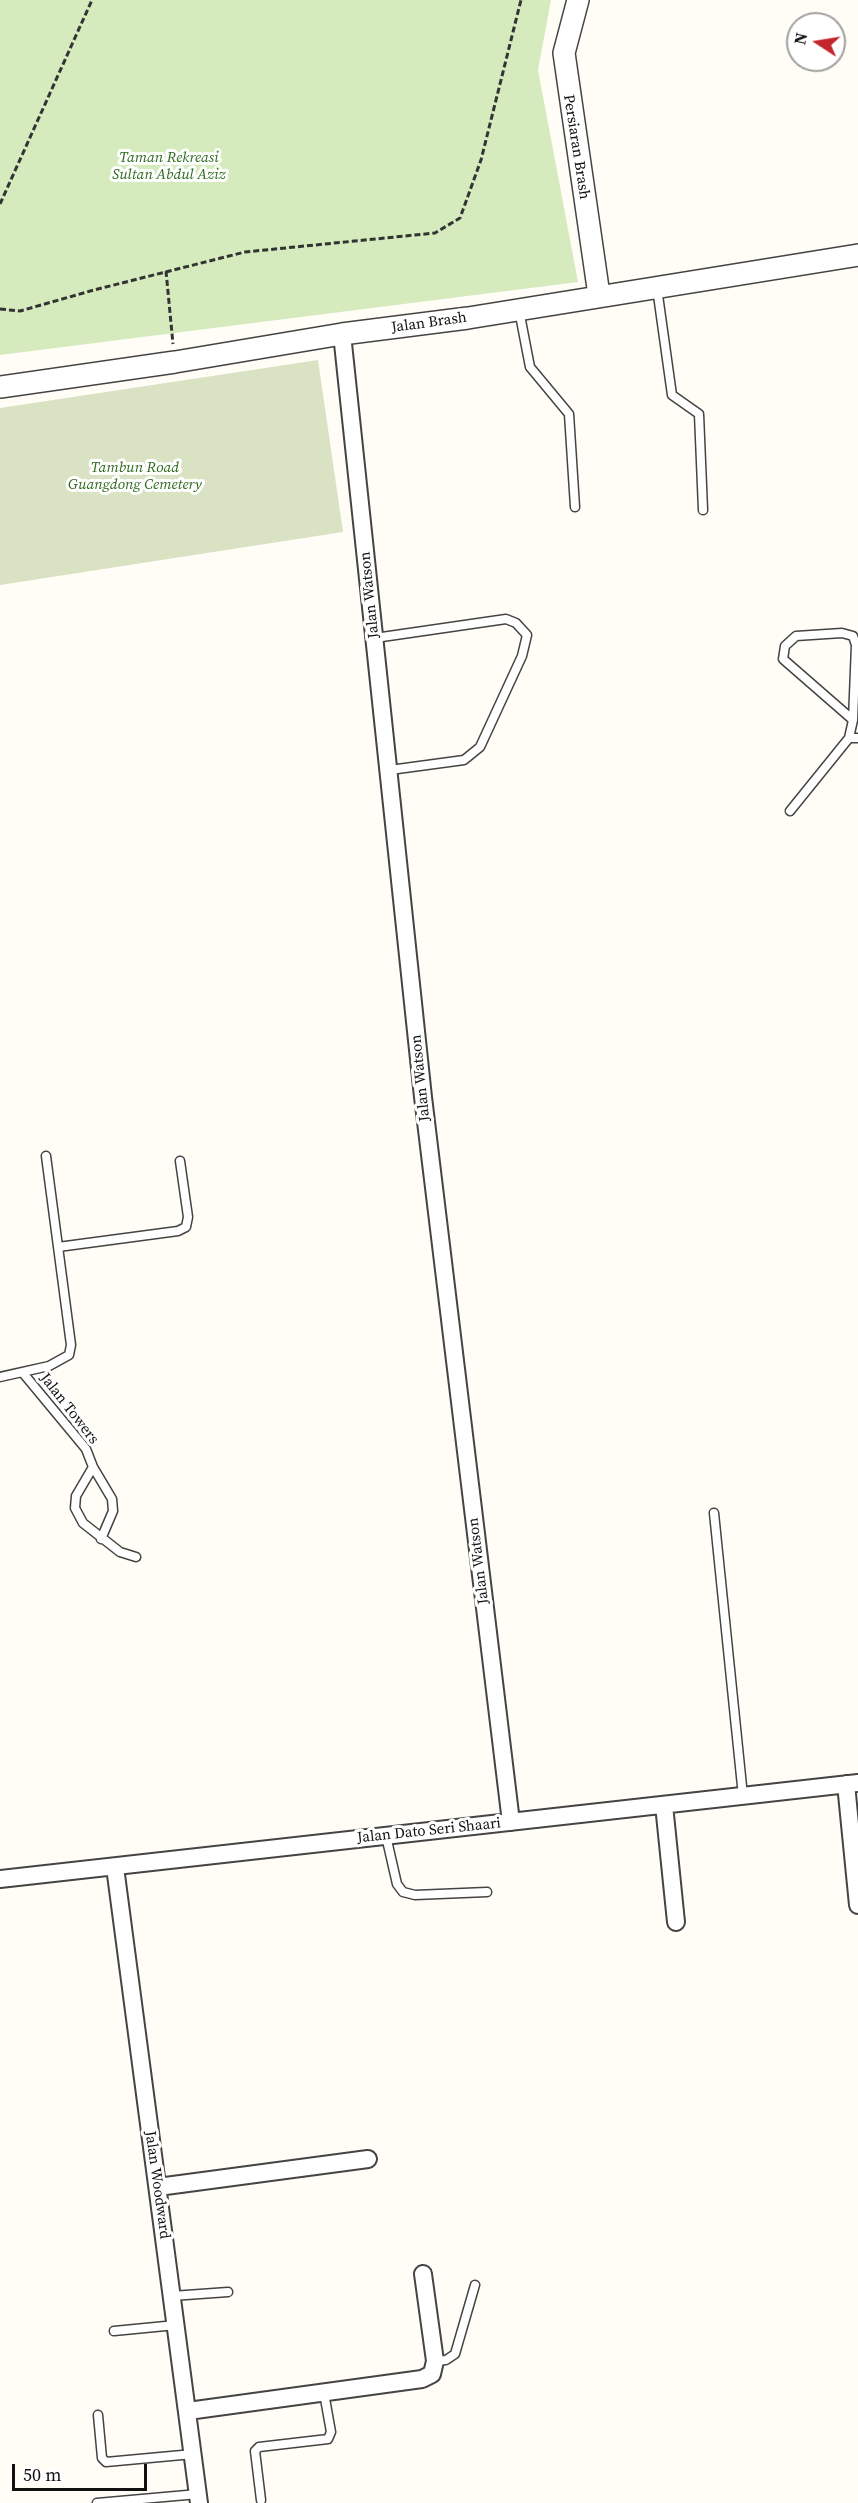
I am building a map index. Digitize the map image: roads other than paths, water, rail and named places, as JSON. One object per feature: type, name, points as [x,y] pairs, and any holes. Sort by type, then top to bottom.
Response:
[{"type":"street","name":"Persiaran Brash","points":[[578,0],[564,53],[599,295]]},
{"type":"street","name":"Jalan Brash","points":[[0,387],[175,362],[342,334],[519,310],[599,295],[657,288],[858,255]]},
{"type":"street","name":"Jalan Watson","points":[[342,334],[424,1108],[511,1822]]},
{"type":"street","name":"Jalan Dato Seri Shaari","points":[[0,1879],[852,1784]]},
{"type":"street","points":[[852,1784],[858,1905]]},
{"type":"street","points":[[664,1805],[676,1922]]},
{"type":"street","name":"Jalan Woodward","points":[[115,1867],[199,2498]]},
{"type":"street","points":[[158,2187],[368,2159]]},
{"type":"street","points":[[188,2411],[422,2379],[432,2374],[435,2361],[423,2274]]},
{"type":"lane","points":[[657,288],[672,395],[699,414],[703,510]]},
{"type":"lane","points":[[519,310],[530,367],[569,414],[575,507]]},
{"type":"lane","points":[[375,638],[506,619],[516,623],[527,635],[522,656],[480,747],[464,760],[390,770]]},
{"type":"lane","points":[[790,811],[854,738],[856,645],[853,636],[842,633],[796,636],[785,646],[783,659],[853,720]]},
{"type":"lane","points":[[23,1373],[49,1366],[69,1355],[71,1345],[46,1156]]},
{"type":"lane","points":[[58,1247],[178,1231],[186,1227],[188,1217],[180,1161]]},
{"type":"lane","name":"Jalan Towers","points":[[0,1377],[23,1373],[87,1449],[93,1467],[76,1496],[75,1508],[83,1523],[101,1539],[120,1552],[136,1557]]},
{"type":"lane","points":[[93,1467],[112,1499],[112,1519],[101,1539]]},
{"type":"lane","points":[[714,1513],[743,1796]]},
{"type":"lane","points":[[386,1836],[397,1884],[403,1892],[415,1895],[487,1892]]},
{"type":"lane","points":[[435,2361],[446,2360],[455,2354],[475,2285]]},
{"type":"lane","points":[[172,2296],[228,2292]]},
{"type":"lane","points":[[114,2331],[176,2325]]},
{"type":"lane","points":[[261,2500],[254,2456],[256,2449],[328,2439],[331,2432],[324,2392]]},
{"type":"lane","points":[[98,2415],[102,2458],[106,2462],[193,2454]]},
{"type":"lane","points":[[97,2503],[199,2498]]},
{"type":"park label","name":"Taman Rekreasi Sultan Abdul Aziz","points":[[169,166]]},
{"type":"park label","name":"Tambun Road Guangdong Cemetery","points":[[135,476]]}]
